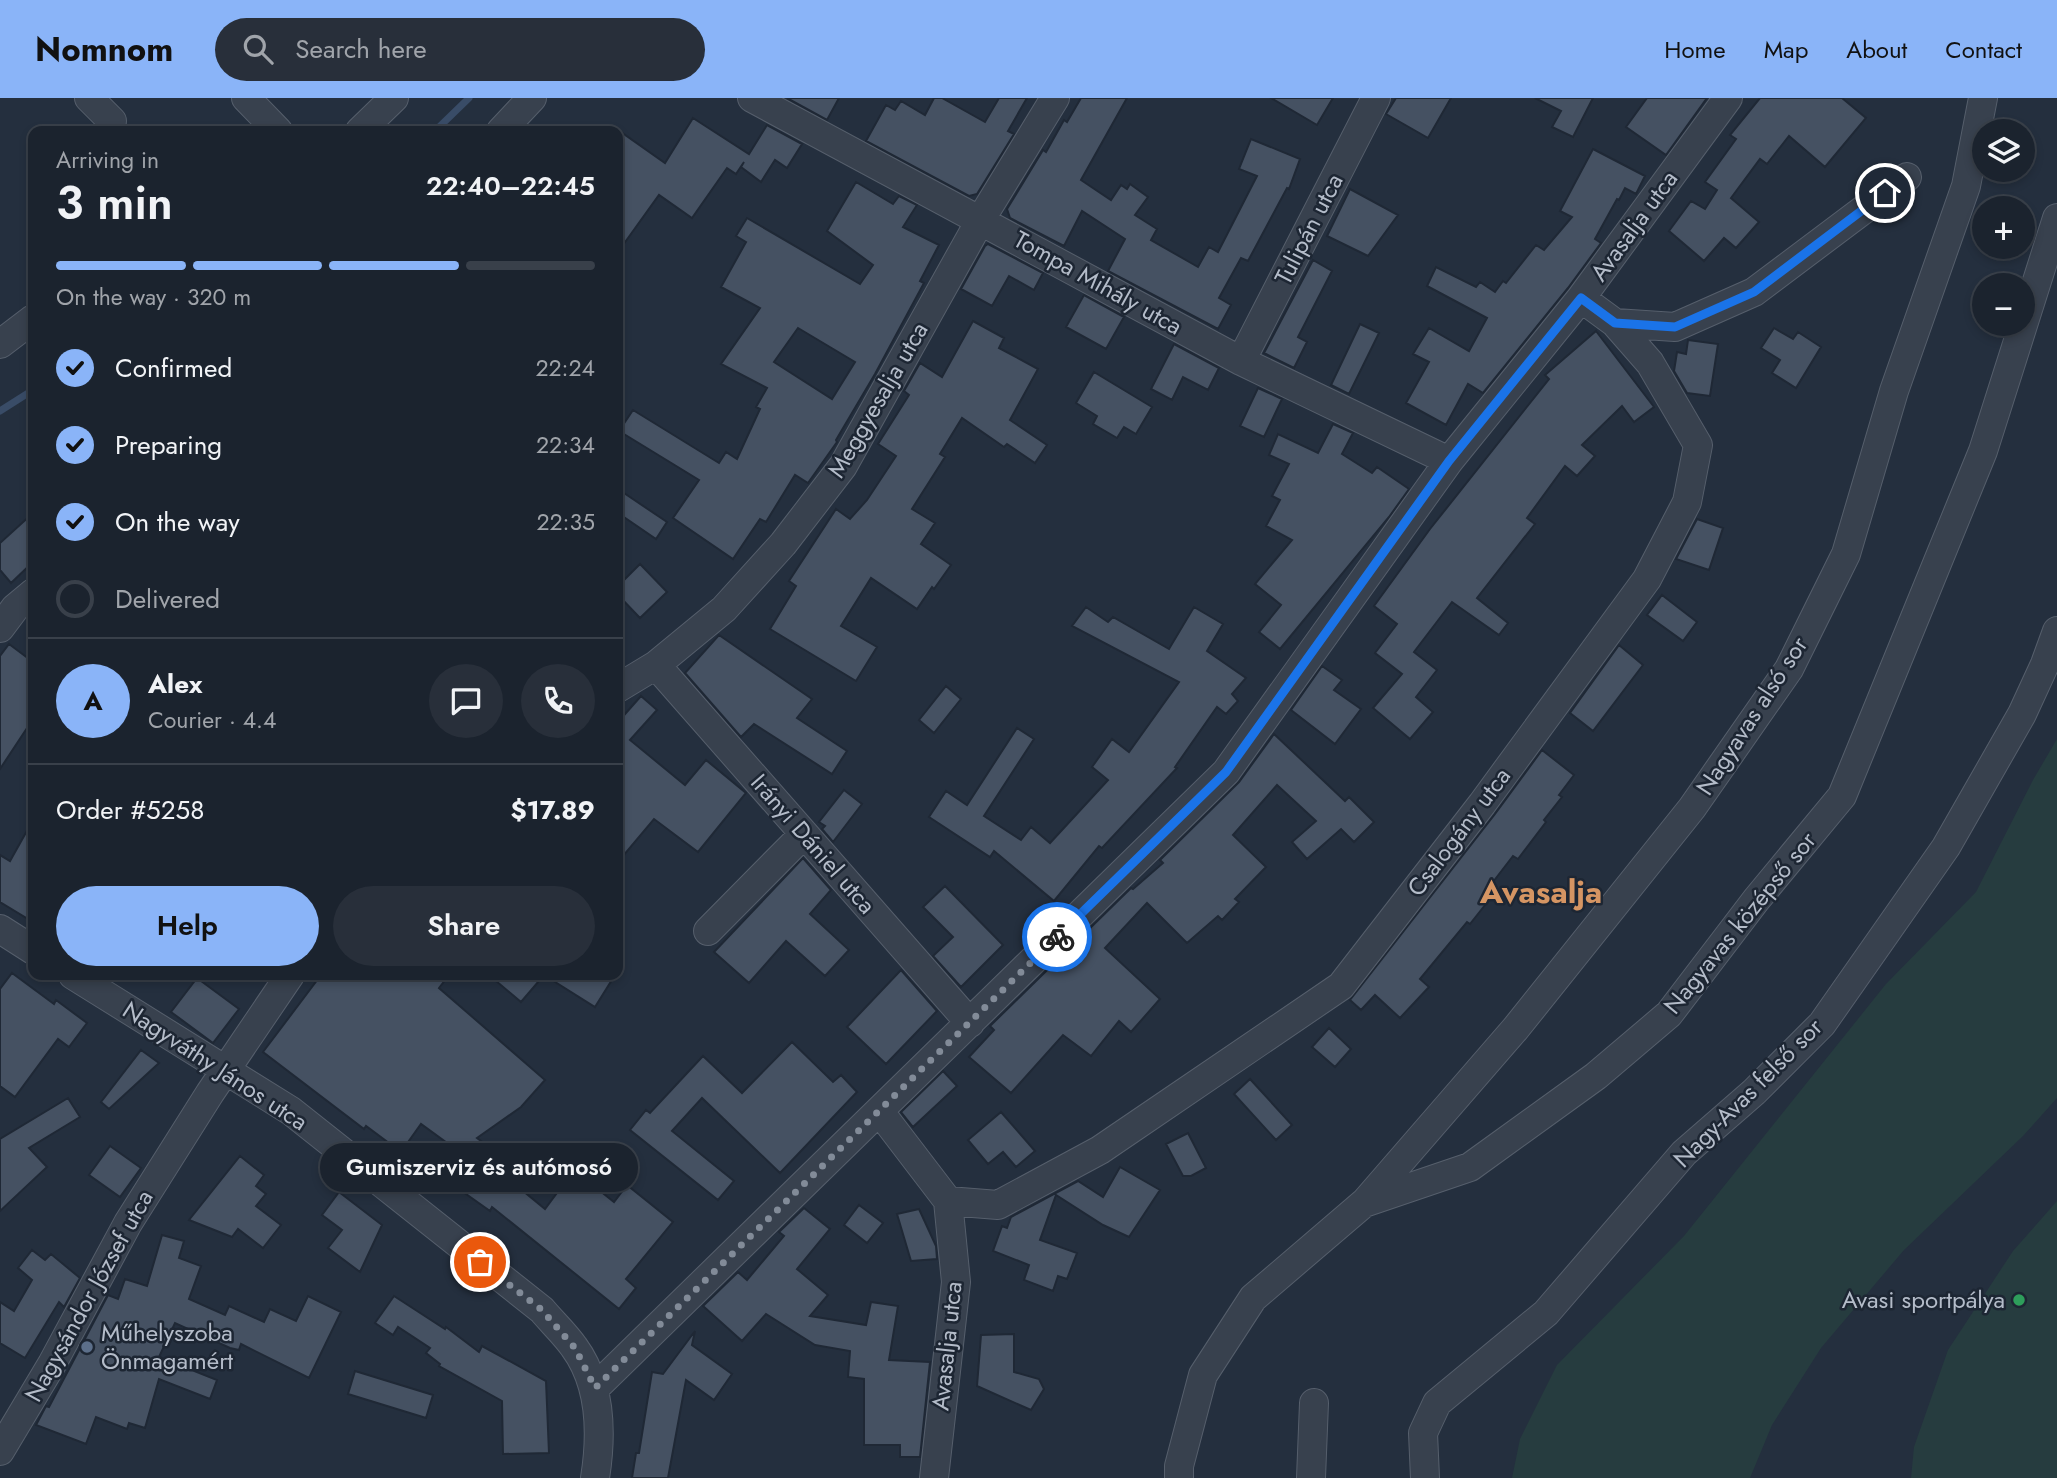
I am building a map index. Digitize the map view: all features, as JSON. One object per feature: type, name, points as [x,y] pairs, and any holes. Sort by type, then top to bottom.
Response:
[{"type":"street","points":[[89,98],[112,121]]},
{"type":"street","points":[[246,98],[273,126]]},
{"type":"street","points":[[365,126],[394,98]]},
{"type":"street","points":[[506,126],[532,98]]},
{"type":"street","name":"Tompa Mihály utca","points":[[751,98],[981,219],[1241,361],[1449,461]]},
{"type":"street","name":"Meggyesalja utca","points":[[623,685],[656,665],[724,609],[783,544],[843,466],[981,219],[1055,98]]},
{"type":"street","name":"Tulipán utca","points":[[1241,361],[1376,98]]},
{"type":"street","name":"Avasalja utca","points":[[595,1388],[1226,772],[1449,461],[1581,298],[1728,98]]},
{"type":"street","name":"Nagyavas alsó sor","points":[[1364,1203],[1516,1028],[1692,808],[1789,669],[1846,554],[1894,391],[1966,186],[1983,98]]},
{"type":"street","points":[[1615,323],[1675,327],[1754,292],[1907,177]]},
{"type":"street","name":"Nagyavas középső sor","points":[[1179,1478],[1179,1466],[1203,1375],[1253,1298],[1364,1203],[1470,1167],[1596,1076],[1669,1014],[1756,900],[1842,796],[1983,451],[2057,218]]},
{"type":"street","name":"Csalogány utca","points":[[948,1201],[998,1205],[1100,1150],[1342,986],[1482,804],[1647,579],[1687,502],[1698,445],[1650,363],[1615,323],[1581,298]]},
{"type":"street","points":[[0,344],[28,323]]},
{"type":"street","points":[[0,628],[15,608],[28,597]]},
{"type":"street","name":"Nagy-Avas felső sor","points":[[1425,1478],[1423,1433],[1437,1403],[1546,1313],[1684,1153],[1745,1100],[1822,1024],[1946,847],[2022,714],[2057,631]]},
{"type":"street","name":"Irányi Dániel utca","points":[[656,665],[970,1023]]},
{"type":"street","points":[[708,931],[804,834]]},
{"type":"street","points":[[0,929],[28,947]]},
{"type":"street","name":"Nagyváthy János utca","points":[[81,980],[291,1111],[542,1310],[575,1348],[595,1388],[599,1428],[597,1476]]},
{"type":"street","points":[[226,1070],[287,980]]},
{"type":"street","name":"Nagysándor József utca","points":[[0,1451],[52,1364],[128,1223],[226,1070]]},
{"type":"street","points":[[880,1112],[948,1201]]},
{"type":"street","name":"Avasalja utca","points":[[934,1478],[956,1282],[948,1201]]},
{"type":"street","points":[[1311,1478],[1314,1403]]},
{"type":"green space","points":[[2057,739],[2057,1098],[2023,1136],[1904,1250],[1821,1348],[1772,1425],[1750,1478],[1512,1478],[1520,1439],[1557,1365],[1684,1236],[1886,984],[1976,892]]},
{"type":"green space","name":"Avasi sportpálya","points":[[2057,1201],[2057,1478],[1911,1478],[1914,1447],[1948,1350],[2013,1251]]},
{"type":"building","points":[[787,98],[839,98],[827,120]]},
{"type":"building","points":[[934,98],[942,98],[985,122],[999,98],[1027,98],[1008,131],[1014,134],[977,194],[969,196],[866,141],[886,105],[895,110],[901,101],[925,115]]},
{"type":"building","points":[[1081,98],[1127,98],[1081,180],[1111,200],[1121,185],[1127,189],[1130,184],[1148,197],[1135,215],[1157,229],[1151,240],[1198,267],[1209,247],[1218,252],[1257,176],[1239,169],[1251,139],[1300,159],[1289,189],[1287,188],[1248,261],[1241,258],[1219,298],[1231,305],[1218,329],[1108,271],[1125,239],[1082,211],[1064,246],[1010,218],[1007,209],[1043,150],[1046,152],[1064,120],[1067,122]]},
{"type":"building","points":[[1271,98],[1333,98],[1317,125]]},
{"type":"building","points":[[1396,98],[1451,98],[1428,138],[1386,114]]},
{"type":"building","points":[[1535,98],[1593,98],[1573,137],[1552,127],[1561,111]]},
{"type":"building","points":[[1647,98],[1707,98],[1666,155],[1626,127]]},
{"type":"building","points":[[1760,98],[1842,98],[1866,118],[1825,167],[1789,136],[1767,164],[1760,159],[1731,198],[1759,222],[1736,248],[1724,238],[1704,261],[1669,231],[1691,201],[1705,209],[1717,190],[1705,182],[1736,139],[1730,135]]},
{"type":"building","points":[[693,118],[749,154],[767,125],[802,144],[787,168],[775,160],[761,182],[741,167],[744,162],[736,174],[727,168],[692,218],[659,195],[623,245],[623,134],[665,163]]},
{"type":"building","points":[[1593,149],[1645,176],[1636,194],[1625,188],[1619,200],[1617,199],[1595,239],[1601,243],[1568,288],[1483,393],[1468,384],[1446,425],[1406,403],[1429,362],[1413,354],[1429,328],[1469,351],[1487,318],[1427,286],[1436,267],[1476,287],[1480,282],[1495,292],[1503,281],[1506,283],[1536,245],[1544,250],[1572,217],[1560,211]]},
{"type":"building","points":[[856,182],[893,204],[899,196],[917,205],[903,227],[939,245],[920,281],[924,283],[837,442],[808,483],[795,475],[766,522],[760,519],[733,559],[673,518],[699,480],[623,433],[623,425],[633,410],[719,463],[726,452],[737,459],[760,409],[756,407],[767,388],[721,364],[760,308],[721,287],[746,242],[736,236],[747,218],[860,284],[873,265],[827,231]],"holes":[[[798,328],[855,362],[832,399],[774,362]]]},
{"type":"building","points":[[1350,189],[1398,215],[1368,256],[1327,236]]},
{"type":"building","points":[[988,244],[1043,273],[1034,290],[1009,276],[992,306],[961,289]]},
{"type":"building","points":[[1313,260],[1332,271],[1298,337],[1307,342],[1294,368],[1264,353]]},
{"type":"building","points":[[1084,295],[1124,317],[1106,349],[1066,327]]},
{"type":"building","points":[[973,321],[1004,338],[999,348],[1038,369],[1010,420],[1047,445],[1035,463],[1007,444],[1004,447],[962,418],[940,454],[945,457],[912,509],[935,523],[921,544],[951,565],[917,609],[871,578],[841,626],[877,647],[856,681],[770,629],[796,586],[789,581],[836,509],[850,519],[867,500],[896,456],[878,444],[909,395],[904,391],[920,363],[942,377]]},
{"type":"building","points":[[1360,324],[1379,333],[1349,394],[1331,385]]},
{"type":"building","points":[[1774,328],[1793,339],[1798,332],[1821,347],[1796,388],[1772,373],[1780,360],[1761,348]]},
{"type":"building","points":[[1596,331],[1654,407],[1634,422],[1622,406],[1582,445],[1595,456],[1577,476],[1565,466],[1527,518],[1535,524],[1477,598],[1508,623],[1499,635],[1452,602],[1414,652],[1437,670],[1416,697],[1433,712],[1410,739],[1373,708],[1402,674],[1375,653],[1397,624],[1374,606],[1430,529],[1549,379],[1545,375]]},
{"type":"building","points":[[1688,340],[1718,344],[1710,396],[1687,393],[1674,371],[1677,352],[1686,354]]},
{"type":"building","points":[[1174,344],[1219,368],[1208,390],[1183,377],[1172,400],[1151,389]]},
{"type":"building","points":[[1094,372],[1152,407],[1136,434],[1124,427],[1117,438],[1093,424],[1097,416],[1076,403]]},
{"type":"building","points":[[1258,388],[1282,399],[1264,437],[1240,426]]},
{"type":"building","points":[[1333,424],[1353,433],[1342,454],[1372,473],[1377,467],[1409,489],[1280,649],[1259,632],[1281,605],[1255,584],[1292,540],[1266,526],[1280,500],[1272,496],[1289,464],[1269,455],[1278,434],[1318,453]]},
{"type":"building","points":[[623,492],[667,522],[656,539],[623,516]]},
{"type":"building","points":[[28,518],[28,567],[11,583],[0,570],[0,543]]},
{"type":"building","points":[[1697,519],[1723,528],[1709,570],[1676,559]]},
{"type":"building","points":[[640,564],[667,592],[640,618],[623,600],[623,581]]},
{"type":"building","points":[[1662,595],[1697,622],[1683,641],[1647,615]]},
{"type":"building","points":[[1086,607],[1108,622],[1113,617],[1169,649],[1194,607],[1223,624],[1207,651],[1246,678],[1232,694],[1238,701],[1226,714],[1217,707],[1175,767],[1177,768],[1102,848],[1099,846],[1054,901],[994,851],[990,857],[929,817],[946,791],[967,805],[1017,728],[1034,739],[984,816],[1021,840],[1031,827],[1050,843],[1108,780],[1092,767],[1112,739],[1129,752],[1179,682],[1072,626]]},
{"type":"building","points":[[719,635],[812,699],[797,718],[847,751],[832,774],[754,724],[741,737],[685,673]]},
{"type":"building","points":[[9,644],[28,658],[28,727],[0,769],[0,656]]},
{"type":"building","points":[[1619,645],[1643,665],[1593,731],[1570,713]]},
{"type":"building","points":[[1322,666],[1342,680],[1334,690],[1361,709],[1335,744],[1291,710]]},
{"type":"building","points":[[946,686],[961,699],[934,733],[919,720]]},
{"type":"building","points":[[641,696],[657,710],[630,740],[685,785],[706,760],[746,793],[698,852],[654,819],[623,856],[623,716]]},
{"type":"building","points":[[1274,734],[1345,801],[1349,797],[1374,822],[1354,842],[1341,829],[1307,859],[1292,842],[1316,821],[1277,785],[1233,835],[1266,867],[1235,899],[1239,902],[1222,920],[1218,916],[1187,943],[1147,903],[1105,948],[1160,999],[1131,1032],[1119,1021],[1091,1056],[1063,1035],[1011,1093],[969,1057],[994,1030],[990,1026],[1131,888],[1163,863],[1160,860],[1239,782]]},
{"type":"building","points":[[1542,750],[1574,775],[1559,795],[1562,797],[1544,820],[1546,822],[1518,859],[1513,856],[1483,895],[1489,900],[1470,924],[1467,922],[1420,979],[1429,987],[1400,1018],[1375,995],[1361,1010],[1350,1000]]},
{"type":"building","points":[[844,790],[862,804],[833,842],[822,829],[825,826],[819,822]]},
{"type":"building","points":[[28,829],[28,919],[0,902],[0,855],[10,861]]},
{"type":"building","points":[[803,858],[831,890],[810,914],[849,950],[825,976],[786,941],[749,983],[714,952]]},
{"type":"building","points":[[945,886],[1003,945],[961,987],[933,956],[953,937],[923,907]]},
{"type":"building","points":[[901,970],[937,1011],[886,1064],[847,1027]]},
{"type":"building","points":[[12,973],[54,1004],[56,1000],[87,1023],[69,1047],[58,1039],[15,1097],[0,1086],[0,989]]},
{"type":"building","points":[[195,980],[200,980],[239,1009],[213,1043],[171,1012]]},
{"type":"building","points":[[317,980],[445,980],[439,988],[545,1080],[521,1107],[477,1138],[504,1158],[501,1163],[516,1174],[511,1181],[545,1209],[574,1170],[614,1202],[627,1185],[673,1222],[626,1279],[636,1288],[619,1309],[492,1207],[490,1211],[452,1184],[469,1159],[421,1124],[401,1152],[366,1126],[364,1129],[263,1052]]},
{"type":"building","points":[[495,980],[540,980],[521,1002]]},
{"type":"building","points":[[552,980],[612,980],[595,1007]]},
{"type":"building","points":[[1329,1028],[1351,1049],[1335,1067],[1312,1047]]},
{"type":"building","points":[[792,1042],[833,1082],[841,1075],[857,1092],[780,1173],[702,1098],[672,1131],[734,1181],[718,1200],[630,1130],[646,1110],[650,1113],[703,1056],[742,1093]]},
{"type":"building","points":[[141,1050],[159,1063],[109,1109],[101,1102]]},
{"type":"building","points":[[943,1071],[957,1086],[913,1127],[901,1112]]},
{"type":"building","points":[[1250,1079],[1292,1125],[1276,1140],[1234,1094]]},
{"type":"building","points":[[68,1098],[80,1117],[29,1148],[47,1167],[0,1211],[0,1139]]},
{"type":"building","points":[[1001,1112],[1035,1151],[1016,1167],[1003,1152],[988,1164],[968,1140]]},
{"type":"building","points":[[1188,1133],[1206,1168],[1191,1176],[1183,1176],[1166,1144]]},
{"type":"building","points":[[110,1146],[141,1168],[120,1197],[89,1175]]},
{"type":"building","points":[[240,1156],[264,1175],[256,1186],[266,1194],[256,1206],[281,1225],[263,1248],[238,1229],[232,1237],[189,1220]]},
{"type":"building","points":[[1120,1167],[1160,1190],[1129,1237],[1103,1225],[1056,1195],[1040,1240],[1077,1253],[1067,1279],[1058,1276],[1053,1291],[1024,1280],[1029,1265],[993,1251],[1002,1226],[1007,1228],[1011,1217],[1078,1181],[1103,1197]]},
{"type":"building","points":[[339,1192],[382,1225],[360,1272],[328,1248],[342,1230],[322,1215]]},
{"type":"building","points":[[859,1205],[883,1223],[867,1243],[844,1225]]},
{"type":"building","points":[[804,1208],[830,1229],[797,1269],[828,1295],[810,1316],[866,1325],[871,1302],[898,1306],[889,1360],[930,1362],[920,1457],[900,1457],[900,1445],[864,1445],[864,1379],[848,1377],[850,1351],[815,1345],[766,1314],[742,1341],[703,1306],[738,1272],[747,1280],[784,1236],[779,1232]]},
{"type":"building","points":[[919,1209],[936,1246],[937,1259],[911,1261],[897,1214]]},
{"type":"building","points":[[162,1235],[184,1241],[179,1258],[201,1266],[189,1299],[225,1315],[229,1306],[264,1322],[270,1309],[296,1321],[308,1296],[341,1312],[309,1378],[241,1344],[239,1350],[230,1348],[175,1323],[159,1357],[217,1380],[210,1399],[159,1379],[145,1428],[129,1423],[127,1429],[96,1417],[86,1444],[36,1425],[46,1406],[49,1407],[108,1295],[118,1299],[125,1279],[147,1286]]},
{"type":"building","points":[[32,1250],[45,1260],[51,1254],[80,1278],[64,1307],[59,1302],[25,1358],[0,1343],[0,1302],[14,1311],[32,1280],[18,1268]]},
{"type":"building","points":[[394,1296],[445,1329],[446,1327],[479,1352],[482,1346],[546,1381],[549,1453],[503,1454],[502,1401],[439,1366],[440,1364],[426,1353],[430,1348],[398,1327],[393,1335],[375,1323]]},
{"type":"building","points":[[695,1331],[692,1345],[732,1374],[714,1400],[686,1380],[668,1478],[632,1478],[636,1453],[639,1453],[652,1372],[663,1374]]},
{"type":"building","points":[[1014,1334],[1014,1372],[1039,1379],[1044,1389],[1031,1410],[977,1386],[981,1335]]},
{"type":"building","points":[[355,1371],[433,1395],[426,1418],[348,1394]]},
{"type":"waterway","points":[[440,126],[469,98]]},
{"type":"waterway","points":[[0,411],[28,393]]},
{"type":"way so far","points":[[480,1262],[542,1310],[575,1348],[595,1388],[1057,937]]},
{"type":"place","name":"Gumiszerviz és autómosó","points":[[480,1262]]},
{"type":"place","name":"Avasi sportpálya","points":[[2019,1300]]},
{"type":"place","name":"Műhelyszoba Önmagamért","points":[[87,1347]]},
{"type":"district","name":"Avasalja","points":[[1541,892]]},
{"type":"route","points":[[1057,937],[1226,772],[1449,461],[1581,298],[1615,323],[1675,327],[1754,292],[1885,193]]}]
